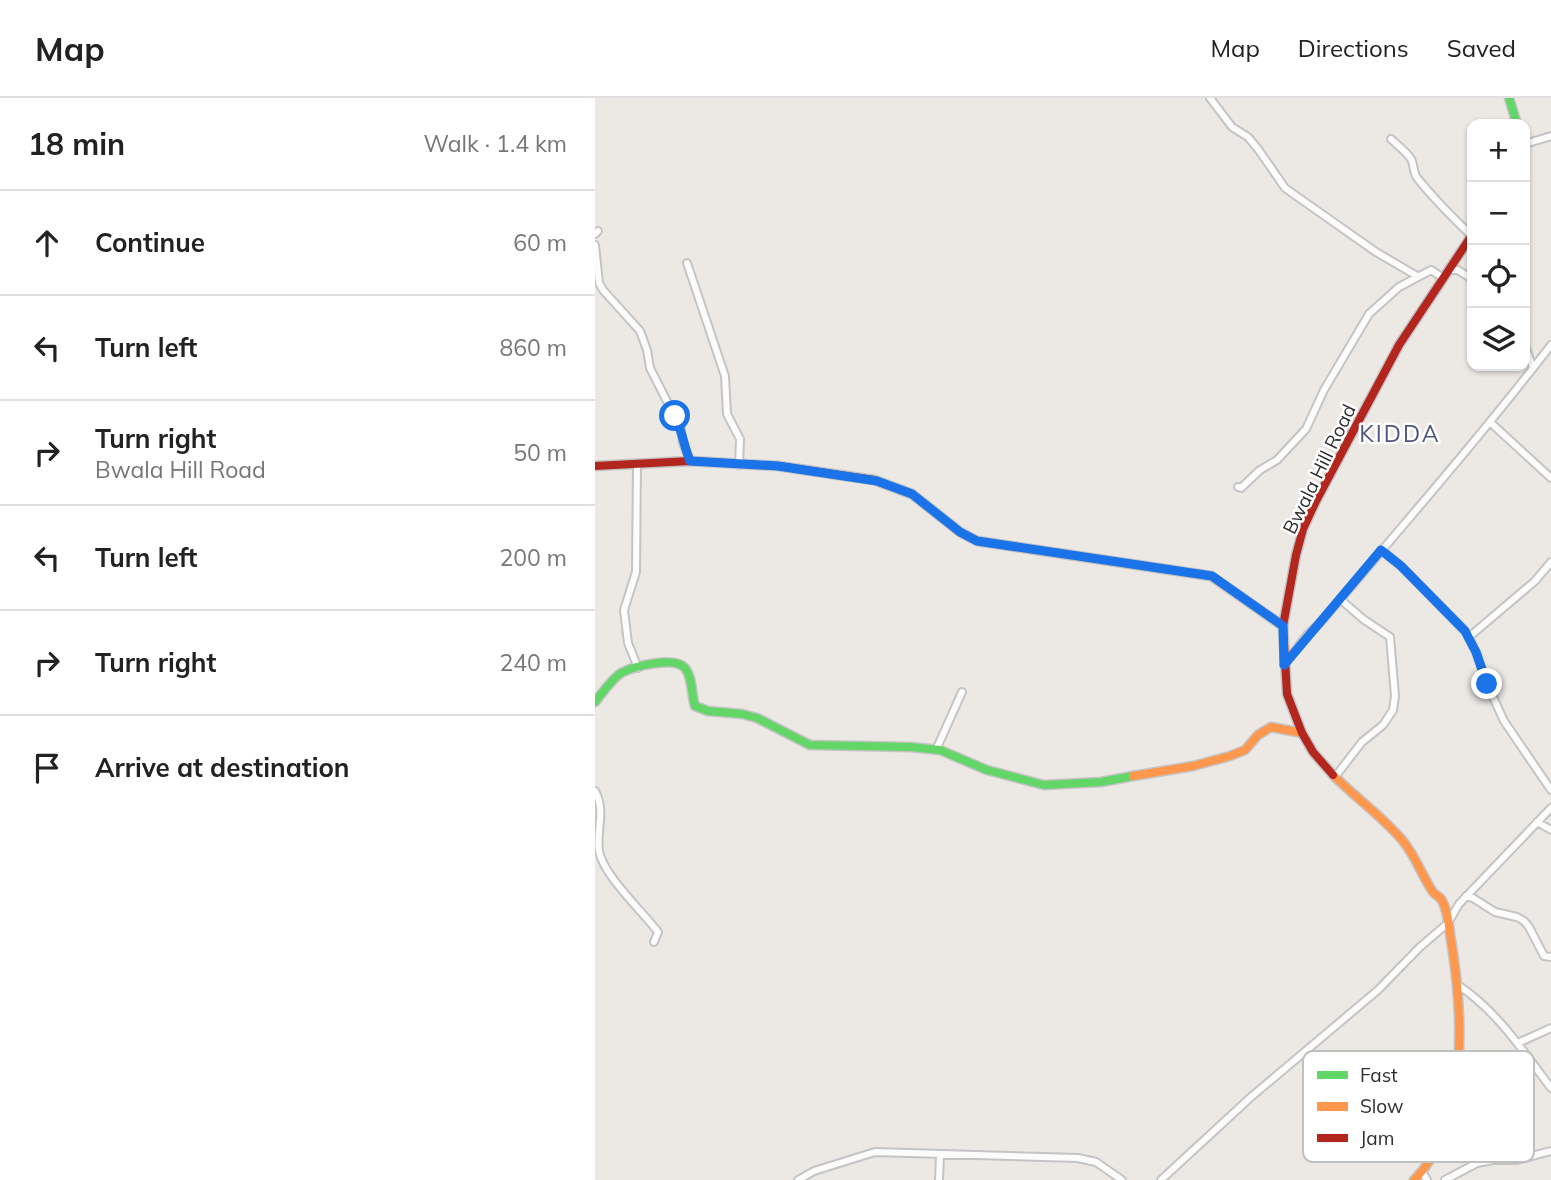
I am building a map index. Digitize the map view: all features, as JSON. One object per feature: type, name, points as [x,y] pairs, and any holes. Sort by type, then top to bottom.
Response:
[{"type":"street","points":[[1210,98],[1232,127],[1248,137],[1285,187],[1376,251],[1417,276]]},
{"type":"street","points":[[1509,98],[1515,119]]},
{"type":"street","points":[[1530,142],[1551,136]]},
{"type":"street","points":[[1391,139],[1409,156],[1413,173],[1419,181],[1467,231]]},
{"type":"street","name":"Bwala Hill Road","points":[[1458,1051],[1458,985],[1448,923],[1441,899],[1434,893],[1425,872],[1408,848],[1335,777],[1313,752],[1302,733],[1287,694],[1283,626],[1296,555],[1312,510],[1399,345],[1467,243]]},
{"type":"street","points":[[595,245],[599,283],[640,331],[650,368],[681,429],[690,461]]},
{"type":"street","points":[[687,263],[725,376],[727,414],[740,439],[739,465]]},
{"type":"street","points":[[1238,487],[1243,487],[1261,470],[1277,460],[1306,429],[1324,390],[1369,314],[1417,276],[1431,271],[1445,274],[1458,270],[1467,276]]},
{"type":"street","points":[[1284,665],[1491,423],[1551,345]]},
{"type":"street","points":[[1530,360],[1533,368]]},
{"type":"street","points":[[1491,423],[1551,478]]},
{"type":"street","points":[[595,466],[690,461],[778,466],[877,481],[912,494],[960,532],[977,541],[1212,576],[1283,626]]},
{"type":"street","points":[[637,464],[636,572],[624,610],[628,643],[638,668]]},
{"type":"street","points":[[1381,550],[1401,566],[1469,637],[1504,721],[1551,790]]},
{"type":"street","points":[[1469,637],[1535,581],[1551,562]]},
{"type":"street","points":[[1335,777],[1362,742],[1388,719],[1393,710],[1395,696],[1390,637],[1340,599]]},
{"type":"street","points":[[595,702],[622,673],[669,661],[678,662],[689,675],[693,687],[692,701],[699,709],[707,712],[753,716],[810,745],[936,750],[1019,780],[1053,785],[1101,782],[1230,757],[1245,750],[1258,735],[1271,727],[1302,733]]},
{"type":"street","points":[[936,750],[963,692]]},
{"type":"street","points":[[595,791],[600,806],[601,858],[613,878],[658,932],[654,942]]},
{"type":"street","points":[[1307,1051],[1357,1010],[1448,923],[1466,896],[1551,808]]},
{"type":"street","points":[[1537,822],[1551,830]]},
{"type":"street","points":[[1466,896],[1495,912],[1517,917],[1529,927],[1544,956],[1551,957]]},
{"type":"street","points":[[1458,985],[1488,1010],[1524,1051]]},
{"type":"street","points":[[1518,1043],[1551,1028]]},
{"type":"street","points":[[1161,1180],[1251,1097],[1303,1054]]},
{"type":"street","points":[[1534,1065],[1551,1088]]},
{"type":"street","points":[[1534,1156],[1551,1151]]},
{"type":"street","points":[[798,1180],[814,1171],[875,1152],[1078,1158],[1096,1162],[1122,1180]]},
{"type":"street","points":[[939,1180],[940,1155]]},
{"type":"street","points":[[1445,1180],[1482,1162]]},
{"type":"street","name":"Bwala Hill Road","points":[[1414,1180],[1425,1177]]},
{"type":"traffic: fast","points":[[1509,98],[1515,119]]},
{"type":"traffic: fast","points":[[595,702],[621,673],[644,665],[673,663],[680,664],[688,672],[695,706],[708,711],[757,718],[810,745],[940,750],[987,770],[1044,785],[1101,782],[1133,776]]},
{"type":"traffic: slow","points":[[874,480],[912,494],[960,532],[977,541],[1211,576],[1283,626]]},
{"type":"traffic: slow","points":[[1133,776],[1193,766],[1230,756],[1245,750],[1258,735],[1271,727],[1302,733]]},
{"type":"traffic: slow","points":[[1333,775],[1403,841],[1433,892],[1444,904],[1456,974],[1459,1051]]},
{"type":"traffic: slow","points":[[1414,1180],[1428,1162]]},
{"type":"traffic: jam","points":[[1333,775],[1313,752],[1302,733],[1287,694],[1283,626],[1296,555],[1303,529],[1316,501],[1399,345],[1467,243]]},
{"type":"traffic: jam","points":[[595,466],[690,461],[778,466],[874,480]]},
{"type":"district","name":"KIDDA","points":[[1400,434]]},
{"type":"route","points":[[675,416],[690,461],[778,466],[868,478],[912,494],[960,532],[977,541],[1212,576],[1283,626],[1284,665],[1381,550],[1401,566],[1465,631],[1476,652],[1487,684]]}]
